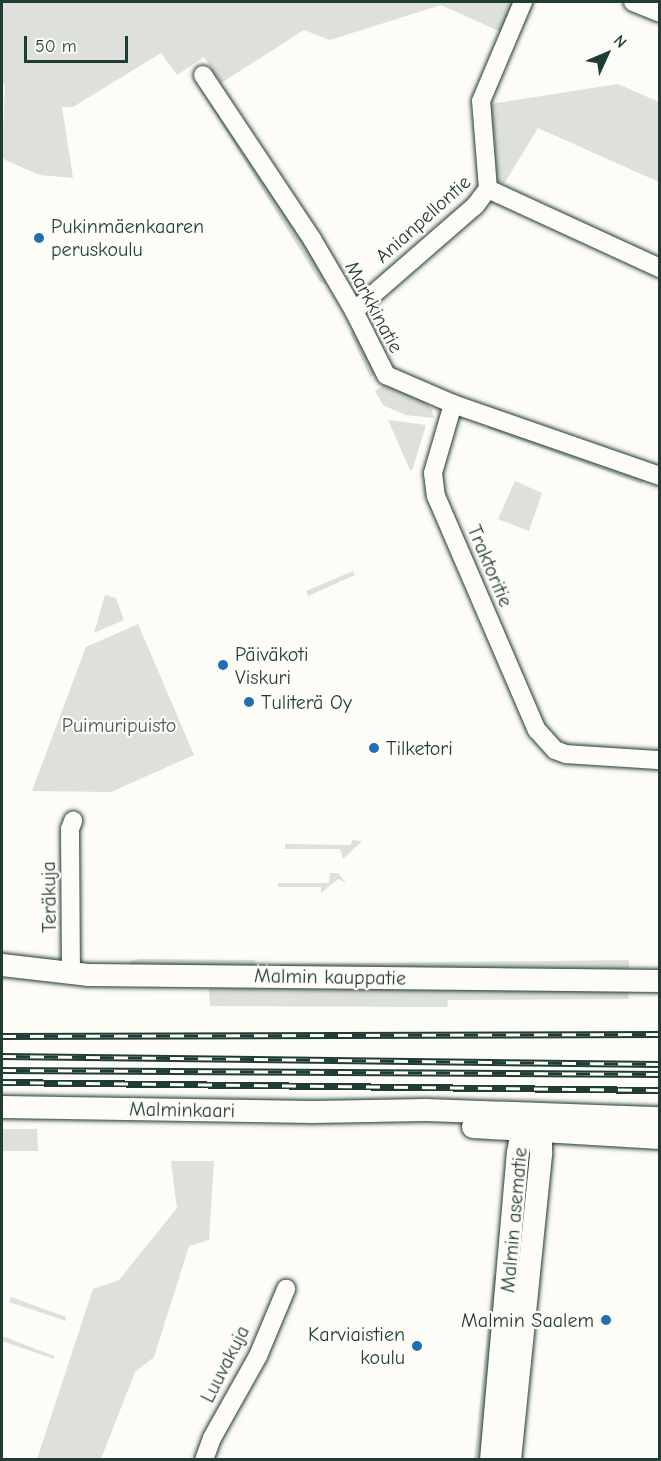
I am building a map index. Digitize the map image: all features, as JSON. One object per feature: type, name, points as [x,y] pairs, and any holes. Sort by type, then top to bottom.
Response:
[{"type":"main road","name":"Malmin kauppatie","points":[[2,965],[71,974],[660,981]]},
{"type":"main road","name":"Malminkaari","points":[[2,1107],[362,1112],[423,1124],[532,1126],[660,1138]]},
{"type":"main road","name":"Malminkaari","points":[[532,1126],[660,1118]]},
{"type":"main road","name":"Malmin asematie","points":[[491,1460],[532,1126]]},
{"type":"main road","name":"Malmin asematie","points":[[510,1460],[532,1126]]},
{"type":"street","points":[[488,189],[481,101],[523,2]]},
{"type":"street","points":[[633,2],[660,13]]},
{"type":"street","name":"Markkinatie","points":[[203,75],[354,311],[386,375],[453,404],[660,476]]},
{"type":"street","name":"Anianpellontie","points":[[354,311],[475,206],[488,189],[660,268]]},
{"type":"street","name":"Traktoritie","points":[[453,404],[433,473],[436,496],[543,740],[566,754],[660,760]]},
{"type":"street","name":"Teräkuja","points":[[71,974],[70,829],[73,821]]},
{"type":"street","name":"Luuvakuja","points":[[204,1460],[212,1438],[258,1356],[286,1288]]},
{"type":"green space","points":[[2,2],[514,2],[501,32],[441,5],[330,40],[304,30],[221,83],[204,57],[177,75],[161,53],[73,107],[62,107],[73,178],[40,175],[5,160],[2,155],[5,85],[2,84]]},
{"type":"green space","points":[[618,84],[659,102],[659,182],[538,128],[504,184],[497,180],[491,104]]},
{"type":"green space","points":[[199,87],[207,90],[333,286],[320,282]]},
{"type":"green space","points":[[357,329],[377,374],[370,377],[350,333]]},
{"type":"green space","points":[[384,385],[421,399],[431,408],[434,418],[405,415],[383,405],[375,391]]},
{"type":"green space","points":[[388,420],[426,425],[412,471],[410,470]]},
{"type":"green space","points":[[489,424],[645,480],[641,484],[487,428]]},
{"type":"green space","points":[[515,481],[542,493],[529,531],[498,519]]},
{"type":"green space","points":[[353,571],[355,575],[308,596],[306,591]]},
{"type":"green space","points":[[105,595],[116,598],[124,620],[94,633]]},
{"type":"green space","name":"Puimuripuisto","points":[[138,624],[194,755],[111,792],[32,791],[86,647]]},
{"type":"green space","points":[[352,840],[362,841],[343,859],[340,849],[285,849],[285,844],[351,845]]},
{"type":"green space","points":[[330,873],[338,873],[346,883],[338,879],[321,893],[321,887],[278,887],[278,883],[329,883]]},
{"type":"green space","points":[[140,959],[255,960],[257,968],[129,966],[130,961]]},
{"type":"green space","points":[[629,960],[629,970],[281,967],[279,964]]},
{"type":"green space","points":[[214,984],[628,991],[629,999],[448,1000],[447,1007],[210,1006],[209,990]]},
{"type":"green space","points":[[2,1129],[37,1129],[38,1151],[2,1151]]},
{"type":"green space","points":[[171,1161],[214,1161],[209,1240],[189,1246],[154,1357],[135,1372],[101,1459],[37,1459],[93,1289],[119,1280],[177,1208]]},
{"type":"green space","points":[[497,1274],[486,1459],[474,1460],[493,1277]]},
{"type":"green space","points":[[11,1297],[66,1317],[66,1321],[9,1302]]},
{"type":"green space","points":[[2,1336],[54,1356],[54,1359],[2,1341]]},
{"type":"railway","points":[[2,1036],[660,1034]]},
{"type":"railway","points":[[2,1056],[660,1064]]},
{"type":"railway","points":[[2,1070],[660,1074]]},
{"type":"railway","points":[[2,1082],[660,1090]]},
{"type":"place","name":"Pukinmäenkaaren peruskoulu","points":[[39,238]]},
{"type":"place","name":"Päiväkoti Viskuri","points":[[223,665]]},
{"type":"place","name":"Tuliterä Oy","points":[[249,702]]},
{"type":"place","name":"Tilketori","points":[[374,748]]},
{"type":"place","name":"Malmin Saalem","points":[[606,1320]]},
{"type":"place","name":"Karviaistien koulu","points":[[417,1346]]}]
